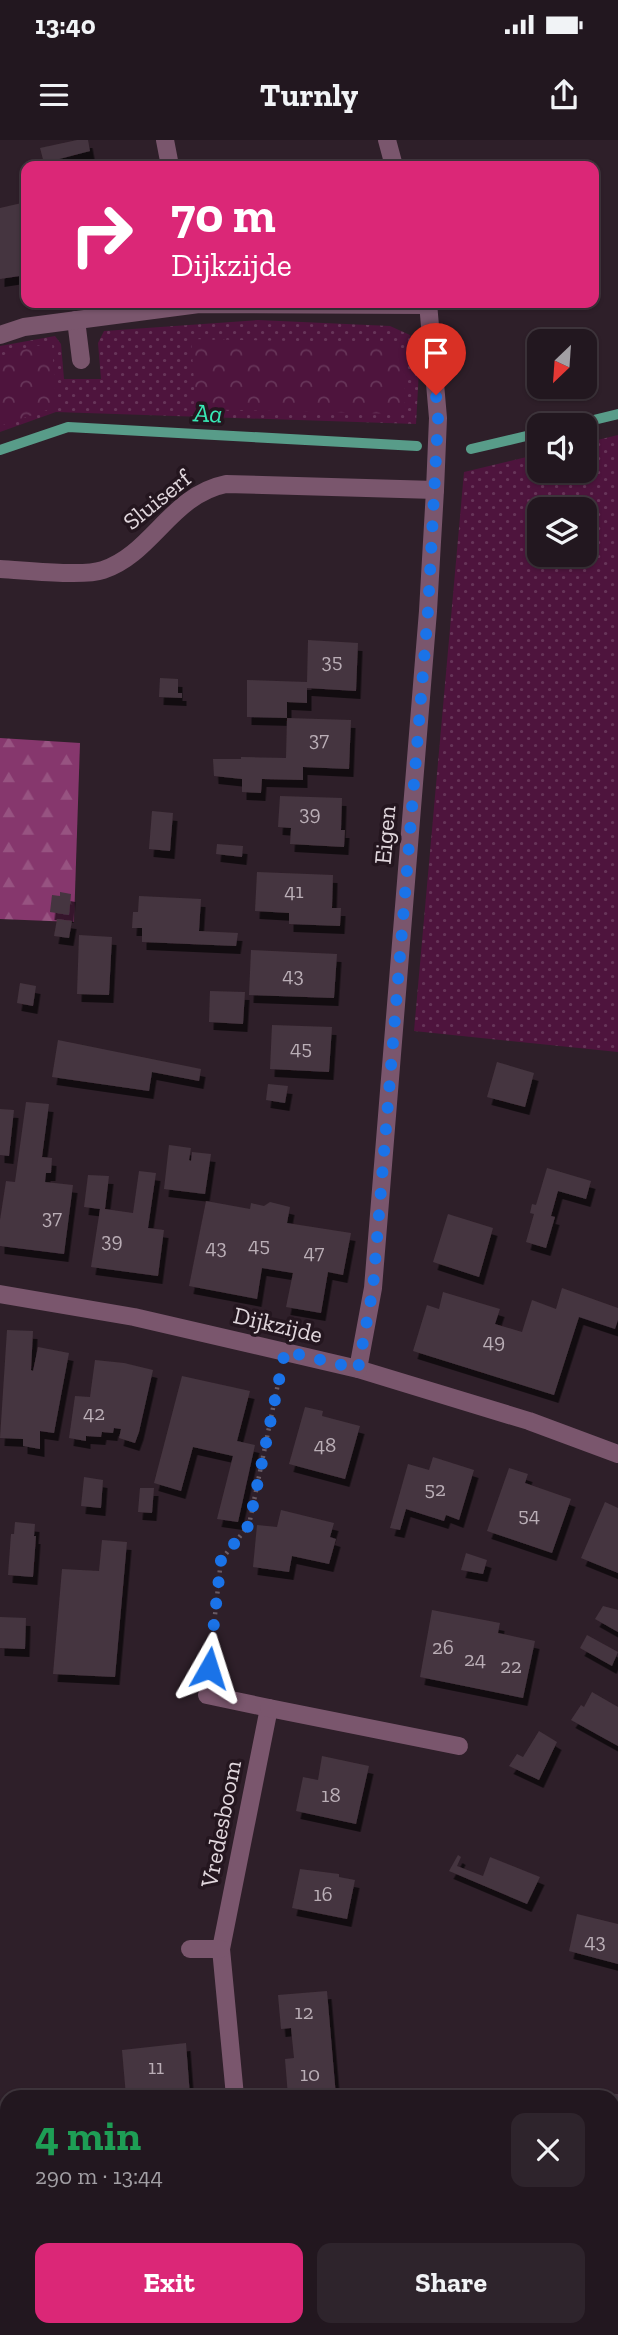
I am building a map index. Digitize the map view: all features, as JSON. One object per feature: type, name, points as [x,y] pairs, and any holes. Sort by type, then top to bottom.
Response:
[{"type":"street","points":[[165,140],[169,161]]},
{"type":"street","points":[[387,140],[393,161]]},
{"type":"street","points":[[0,335],[24,327],[163,308]]},
{"type":"street","name":"Eigen","points":[[358,1369],[374,1274],[426,639],[438,418],[428,308]]},
{"type":"street","points":[[76,320],[81,360]]},
{"type":"street","name":"Sluiserf","points":[[0,569],[100,572],[127,558],[193,496],[209,487],[226,484],[435,490]]},
{"type":"street","name":"Dijkzijde","points":[[0,1294],[134,1317],[358,1369],[529,1421],[618,1454]]},
{"type":"street","points":[[207,1695],[459,1745]]},
{"type":"street","name":"Vredesboom","points":[[234,2090],[221,1949],[269,1708]]},
{"type":"street","points":[[190,1949],[221,1949]]},
{"type":"path","points":[[207,1695],[221,1560],[249,1525],[285,1351]]},
{"type":"green space","points":[[258,320],[390,326],[410,335],[420,352],[416,424],[56,412],[0,432],[0,346],[55,336],[61,344],[64,379],[101,379],[98,343],[104,331]]},
{"type":"green space","points":[[191,339],[388,343],[405,352],[404,414],[196,409]]},
{"type":"green space","points":[[52,342],[56,407],[0,426],[0,356]]},
{"type":"green space","points":[[618,435],[618,1052],[414,1031],[464,472],[527,457],[527,483],[597,483],[597,440]]},
{"type":"green space","points":[[0,738],[80,743],[74,922],[0,919]]},
{"type":"building","points":[[88,140],[90,151],[43,161],[40,148]]},
{"type":"building","points":[[21,203],[21,276],[0,279],[0,208]]},
{"type":"building","points":[[308,640],[358,643],[356,691],[307,688],[307,703],[287,702],[287,718],[247,717],[247,680],[307,682]]},
{"type":"building","points":[[160,678],[178,679],[178,693],[182,693],[182,698],[159,697]]},
{"type":"building","points":[[287,718],[351,720],[349,769],[303,767],[303,780],[262,779],[261,793],[242,792],[242,779],[214,776],[213,759],[286,758]]},
{"type":"building","points":[[280,796],[342,798],[341,830],[345,830],[344,847],[290,844],[291,828],[278,827]]},
{"type":"building","points":[[152,811],[173,813],[170,851],[149,849]]},
{"type":"building","points":[[217,844],[243,846],[242,857],[216,854]]},
{"type":"building","points":[[257,872],[333,875],[332,908],[341,908],[340,926],[289,924],[289,913],[255,911]]},
{"type":"building","points":[[60,892],[71,894],[69,915],[50,912],[52,895],[60,896]]},
{"type":"building","points":[[139,896],[201,899],[199,931],[238,933],[236,946],[142,942],[142,928],[132,928],[133,912],[138,912]]},
{"type":"building","points":[[57,919],[72,921],[69,938],[54,936]]},
{"type":"building","points":[[79,935],[112,937],[109,995],[77,994]]},
{"type":"building","points":[[251,950],[337,954],[334,998],[249,995]]},
{"type":"building","points":[[20,983],[36,986],[33,1006],[17,1003]]},
{"type":"building","points":[[210,991],[245,992],[243,1024],[209,1022]]},
{"type":"building","points":[[272,1025],[332,1027],[329,1072],[270,1069]]},
{"type":"building","points":[[58,1040],[201,1069],[199,1081],[152,1072],[149,1091],[52,1077]]},
{"type":"building","points":[[497,1062],[534,1073],[525,1107],[487,1097]]},
{"type":"building","points":[[268,1084],[288,1086],[285,1103],[266,1100]]},
{"type":"building","points":[[26,1102],[49,1104],[42,1157],[52,1158],[51,1173],[46,1173],[45,1182],[73,1185],[64,1254],[0,1246],[0,1220],[6,1181],[15,1182]]},
{"type":"building","points":[[0,1109],[14,1110],[9,1156],[0,1155]]},
{"type":"building","points":[[169,1145],[191,1148],[191,1161],[192,1152],[211,1154],[205,1194],[164,1189]]},
{"type":"building","points":[[547,1168],[591,1181],[586,1199],[558,1191],[551,1216],[555,1217],[546,1248],[526,1242],[534,1214],[530,1213],[532,1204],[536,1205]]},
{"type":"building","points":[[139,1171],[156,1173],[148,1228],[164,1230],[158,1276],[91,1267],[100,1209],[84,1207],[88,1175],[109,1176],[105,1209],[133,1213]]},
{"type":"building","points":[[206,1201],[250,1209],[251,1203],[264,1206],[270,1202],[290,1207],[287,1223],[351,1233],[343,1275],[328,1272],[321,1313],[286,1307],[293,1273],[262,1268],[257,1299],[189,1286]]},
{"type":"building","points":[[448,1214],[493,1228],[479,1277],[433,1262]]},
{"type":"building","points":[[562,1288],[618,1308],[618,1320],[615,1329],[579,1317],[554,1395],[413,1351],[427,1305],[439,1309],[443,1292],[500,1309],[495,1324],[522,1332],[532,1300],[556,1309]]},
{"type":"building","points":[[7,1330],[33,1331],[33,1371],[38,1347],[69,1353],[54,1433],[40,1431],[40,1449],[23,1446],[23,1439],[0,1438]]},
{"type":"building","points":[[95,1360],[153,1370],[135,1443],[119,1438],[121,1429],[114,1428],[113,1433],[102,1432],[101,1437],[86,1436],[86,1441],[69,1438],[75,1396],[90,1397]]},
{"type":"building","points":[[182,1376],[250,1391],[237,1441],[255,1445],[238,1522],[217,1519],[233,1456],[193,1447],[181,1491],[154,1483]]},
{"type":"building","points":[[305,1407],[323,1411],[322,1416],[360,1426],[345,1479],[289,1464]]},
{"type":"building","points":[[433,1457],[474,1470],[459,1520],[446,1515],[444,1521],[406,1509],[400,1530],[390,1528],[408,1464],[429,1470]]},
{"type":"building","points":[[509,1468],[528,1474],[525,1483],[571,1499],[552,1553],[487,1531]]},
{"type":"building","points":[[84,1477],[103,1480],[101,1508],[81,1506]]},
{"type":"building","points":[[140,1488],[154,1488],[152,1513],[138,1512]]},
{"type":"building","points":[[605,1502],[618,1508],[618,1573],[581,1558]]},
{"type":"building","points":[[281,1510],[334,1523],[330,1537],[336,1539],[329,1564],[292,1556],[289,1572],[253,1567],[257,1525],[277,1527]]},
{"type":"building","points":[[15,1522],[35,1524],[33,1577],[8,1575],[11,1534],[14,1534]]},
{"type":"building","points":[[102,1540],[127,1542],[115,1677],[53,1674],[62,1569],[99,1571]]},
{"type":"building","points":[[466,1553],[487,1560],[483,1574],[461,1570]]},
{"type":"building","points":[[603,1606],[618,1610],[618,1632],[595,1619]]},
{"type":"building","points":[[432,1610],[500,1623],[498,1633],[535,1641],[523,1698],[420,1677]]},
{"type":"building","points":[[0,1617],[26,1618],[25,1649],[0,1648]]},
{"type":"building","points":[[587,1635],[618,1652],[612,1666],[580,1648]]},
{"type":"building","points":[[592,1692],[618,1707],[618,1746],[571,1720],[581,1705],[584,1707]]},
{"type":"building","points":[[539,1731],[557,1742],[539,1780],[509,1766],[517,1754],[523,1757]]},
{"type":"building","points":[[322,1756],[369,1766],[356,1824],[296,1811],[303,1777],[318,1780]]},
{"type":"building","points":[[458,1855],[461,1857],[457,1866],[483,1876],[490,1857],[540,1877],[527,1904],[449,1871]]},
{"type":"building","points":[[300,1869],[339,1874],[339,1877],[355,1880],[347,1919],[292,1908]]},
{"type":"building","points":[[577,1914],[618,1924],[618,1964],[569,1951]]},
{"type":"building","points":[[327,1991],[335,2090],[288,2090],[285,2059],[294,2058],[291,2028],[281,2029],[278,1995]]},
{"type":"building","points":[[186,2043],[190,2090],[125,2090],[122,2050]]},
{"type":"waterway","name":"Aa","points":[[597,419],[618,414]]},
{"type":"waterway","name":"Aa","points":[[0,450],[68,427],[417,446]]},
{"type":"waterway","name":"Aa","points":[[471,449],[527,436]]},
{"type":"route","points":[[209,1668],[221,1560],[249,1525],[285,1351],[358,1369],[373,1288],[428,611],[438,418],[436,395]]}]
